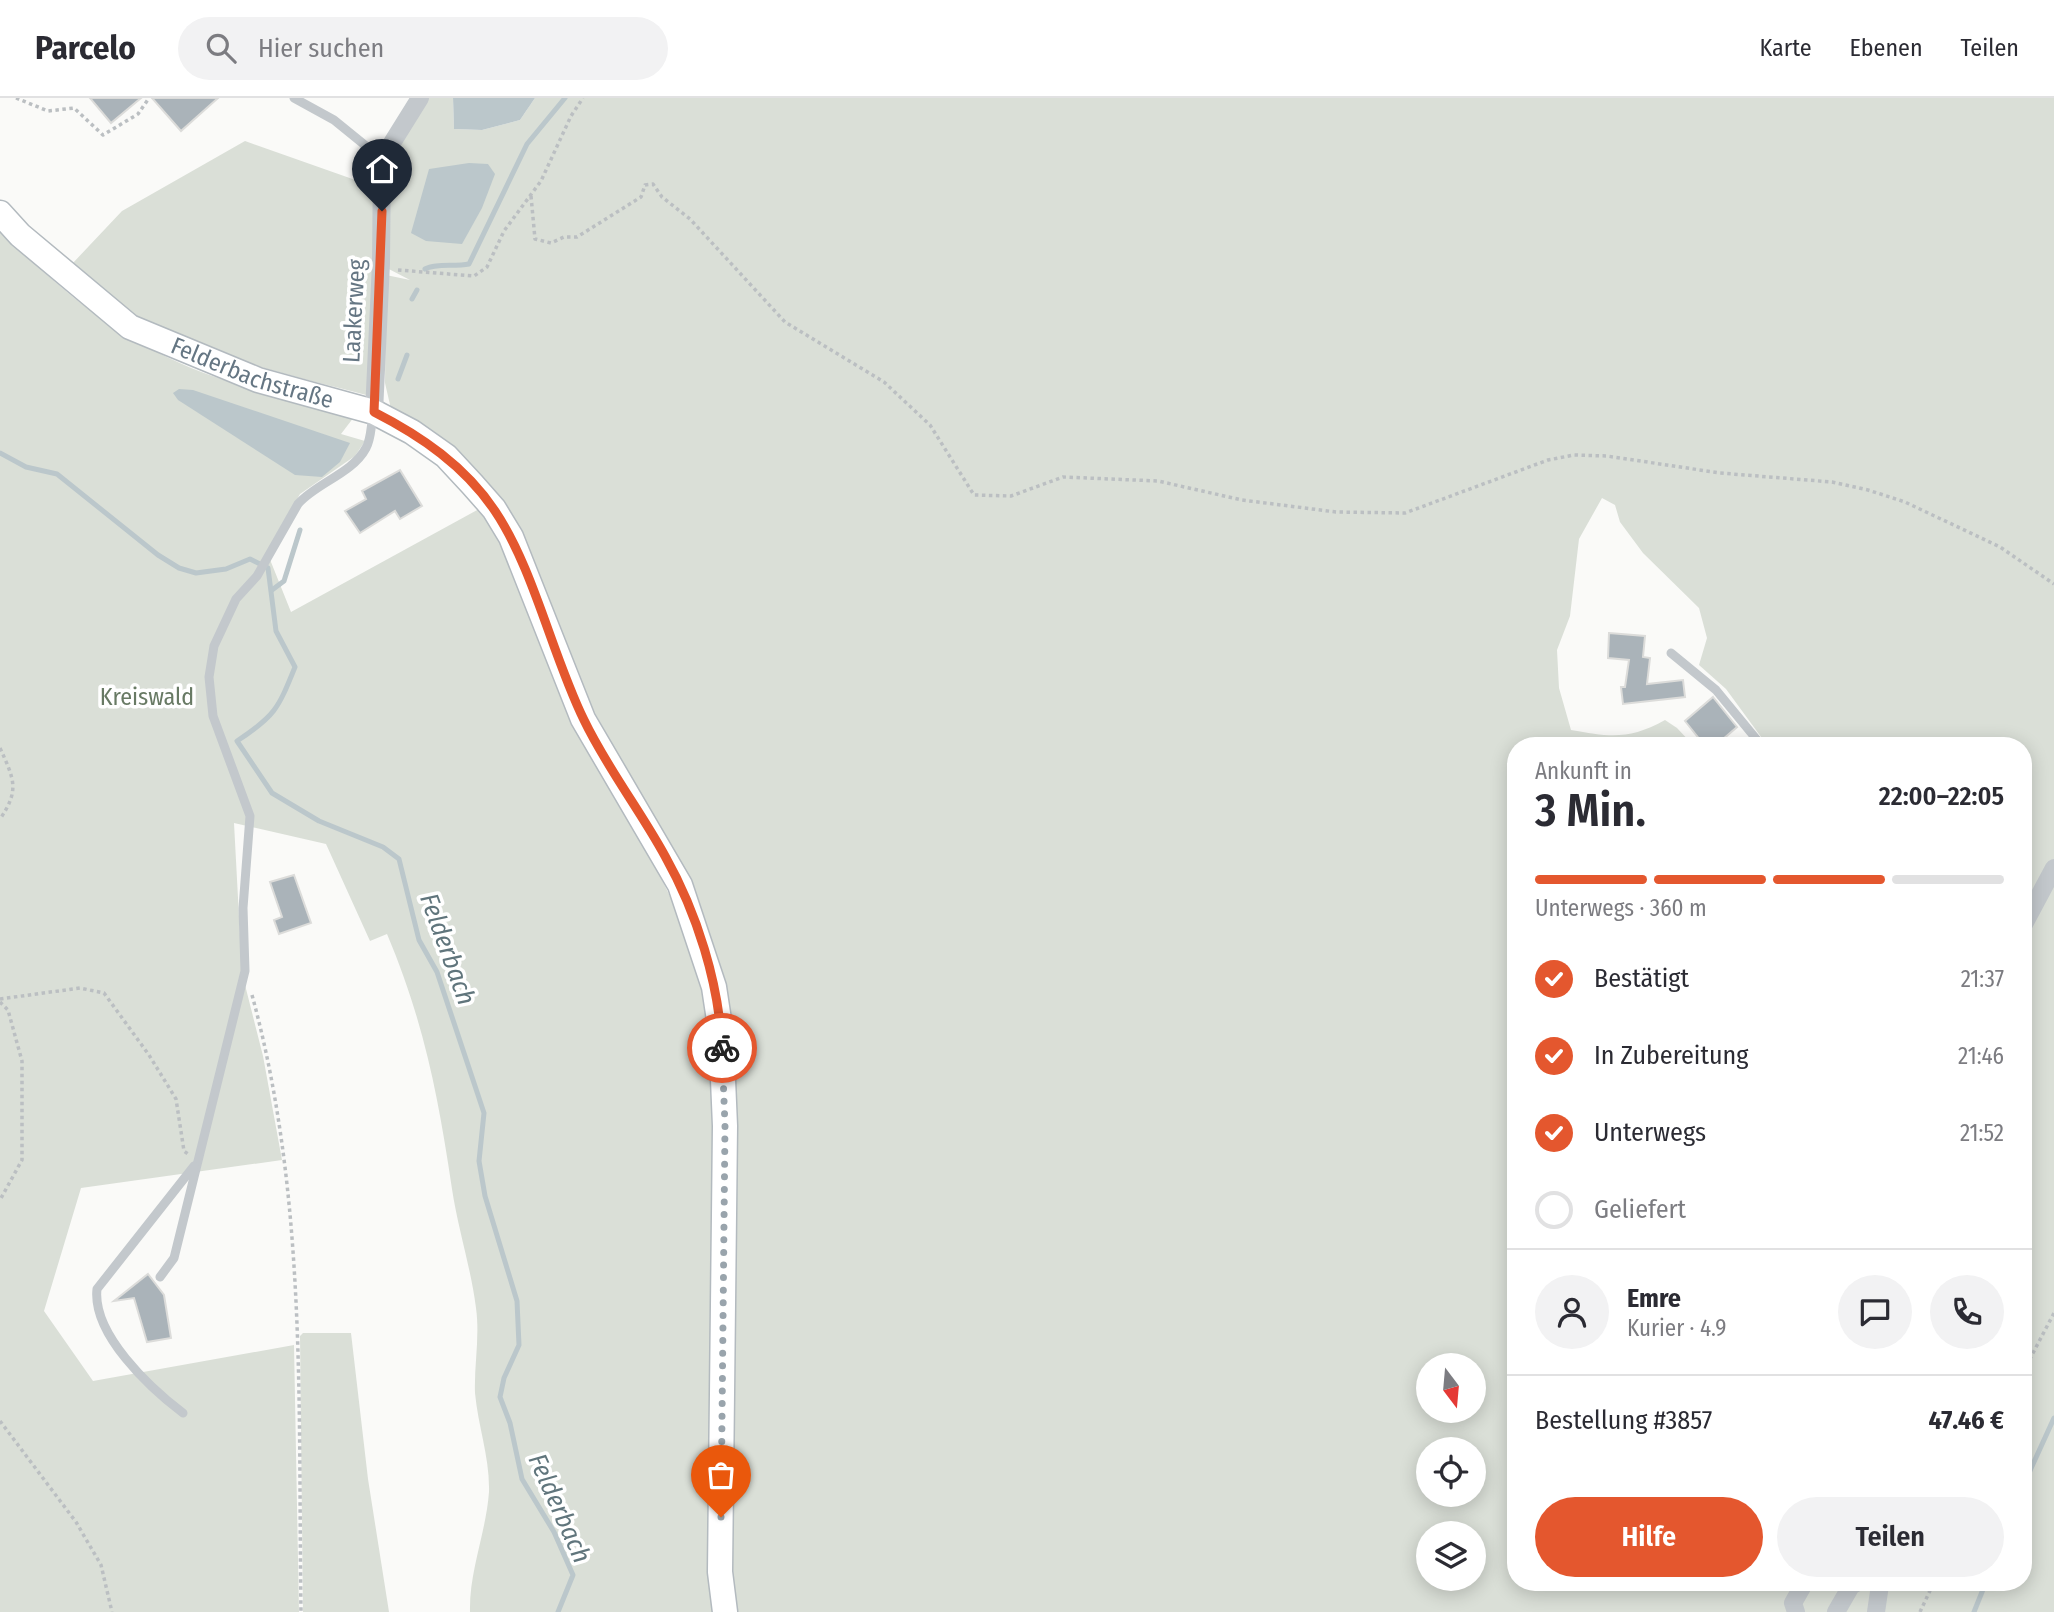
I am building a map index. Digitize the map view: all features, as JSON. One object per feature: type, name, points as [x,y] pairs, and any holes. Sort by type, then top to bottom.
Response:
[{"type":"street","points":[[382,159],[420,98]]},
{"type":"street","name":"Laakerweg","points":[[374,412],[381,269],[382,159]]},
{"type":"street","name":"Felderbachstraße","points":[[0,213],[20,235],[130,327],[258,380],[374,412],[412,432],[446,456],[494,509],[511,537],[583,719],[665,855],[701,944],[714,987],[721,1033],[725,1126],[720,1572],[725,1612]]},
{"type":"street","points":[[2032,909],[2054,868]]},
{"type":"street","points":[[1796,1612],[1793,1604],[1800,1591]]},
{"type":"street","points":[[1836,1612],[1848,1591]]},
{"type":"street","points":[[1876,1612],[1879,1591]]},
{"type":"lane","points":[[294,98],[334,120],[382,159]]},
{"type":"lane","points":[[160,1277],[174,1258],[246,971],[243,908],[250,816],[213,716],[209,677],[214,646],[236,599],[257,576],[306,495],[354,463],[367,447],[374,412]]},
{"type":"lane","points":[[1671,653],[1716,690],[1755,737]]},
{"type":"lane","points":[[183,1413],[149,1388],[120,1350],[98,1312],[96,1301],[97,1289],[198,1162]]},
{"type":"path","points":[[16,98],[48,111],[74,108],[103,135],[138,114],[149,98]]},
{"type":"path","points":[[381,269],[474,276],[487,267],[504,231],[531,196],[571,116],[583,98]]},
{"type":"path","points":[[531,196],[535,239],[551,243],[564,237],[577,237],[641,197],[645,185],[653,184],[662,197],[690,219],[785,322],[884,382],[930,425],[974,495],[1011,496],[1063,477],[1158,481],[1242,500],[1336,512],[1405,513],[1548,460],[1574,455],[1607,456],[1720,473],[1832,482],[1868,490],[1905,502],[2000,547],[2054,584]]},
{"type":"path","points":[[0,748],[15,780],[11,803],[0,819]]},
{"type":"path","points":[[246,971],[267,1056],[285,1160],[294,1239],[301,1612]]},
{"type":"path","points":[[0,1001],[80,988],[104,993],[149,1055],[176,1099],[184,1151],[198,1162]]},
{"type":"path","points":[[0,1001],[8,1010],[22,1061],[22,1160],[0,1200]]},
{"type":"path","points":[[2032,1355],[2054,1313]]},
{"type":"path","points":[[0,1421],[76,1522],[101,1565],[112,1612]]},
{"type":"path","points":[[1920,1612],[1930,1591]]},
{"type":"green space","points":[[424,98],[453,98],[454,129],[482,130],[520,120],[535,98],[2054,98],[2054,865],[2032,905],[2032,737],[1761,737],[1726,689],[1699,665],[1707,638],[1699,608],[1643,553],[1620,522],[1615,505],[1602,498],[1579,539],[1570,616],[1557,650],[1559,688],[1571,730],[1597,734],[1630,734],[1665,720],[1685,737],[1507,737],[1507,1591],[2032,1591],[2032,916],[2054,875],[2054,1612],[734,1612],[730,1569],[732,1023],[711,939],[683,868],[588,701],[518,531],[391,409],[385,383],[386,275],[410,280],[383,266],[386,161]]},
{"type":"green space","points":[[245,141],[378,188],[370,396],[274,371],[179,338],[121,307],[72,264],[122,211]]},
{"type":"green space","name":"Kreiswald","points":[[0,228],[69,293],[119,330],[146,346],[204,373],[354,417],[341,434],[365,441],[355,456],[300,494],[267,552],[291,612],[479,509],[493,529],[678,913],[706,1005],[715,1123],[715,1612],[470,1612],[472,1582],[489,1492],[488,1467],[475,1393],[477,1319],[435,1090],[411,998],[387,934],[370,941],[326,844],[234,823],[242,973],[263,1056],[282,1160],[81,1188],[44,1311],[93,1381],[294,1345],[299,1612],[0,1612]]},
{"type":"green space","points":[[303,1333],[351,1333],[368,1479],[389,1612],[303,1612],[300,1336]]},
{"type":"shaded area","points":[[453,98],[535,98],[520,120],[482,130],[454,129]]},
{"type":"shaded area","points":[[469,163],[488,164],[495,174],[482,208],[462,244],[426,241],[411,233],[429,169]]},
{"type":"shaded area","points":[[179,389],[193,390],[350,443],[340,462],[322,477],[295,475],[178,400],[173,393]]},
{"type":"building","points":[[90,98],[141,98],[111,123]]},
{"type":"building","points":[[152,98],[218,98],[181,131]]},
{"type":"building","points":[[400,470],[422,506],[400,519],[395,511],[360,533],[345,511],[366,499],[362,491]]},
{"type":"building","points":[[1609,633],[1645,636],[1643,657],[1650,658],[1647,684],[1683,680],[1685,697],[1623,704],[1621,687],[1625,687],[1629,660],[1608,658]]},
{"type":"building","points":[[1713,697],[1737,727],[1725,737],[1698,737],[1685,721]]},
{"type":"building","points":[[294,875],[311,923],[279,934],[274,920],[282,917],[270,882]]},
{"type":"building","points":[[148,1274],[164,1295],[171,1338],[147,1342],[134,1298],[114,1301]]},
{"type":"waterway","points":[[425,269],[469,264],[527,144],[565,98]]},
{"type":"waterway","points":[[412,299],[417,290]]},
{"type":"waterway","points":[[398,379],[407,355]]},
{"type":"waterway","name":"Felderbach","points":[[0,453],[26,467],[57,474],[158,555],[179,568],[196,573],[226,569],[250,559],[268,568],[276,631],[295,667],[284,693],[268,718],[237,741],[272,793],[319,821],[383,847],[399,859],[419,940],[437,972],[484,1113],[479,1161],[485,1196],[517,1301],[519,1345],[504,1378],[500,1397],[510,1423],[522,1479],[554,1532],[573,1575],[558,1612]]},
{"type":"waterway","points":[[272,590],[284,581],[300,530]]},
{"type":"waterway","points":[[2032,1466],[2054,1418]]},
{"type":"waterway","points":[[1974,1612],[1982,1591]]},
{"type":"way so far","points":[[721,1517],[725,1126],[722,1048]]},
{"type":"route","points":[[382,211],[374,412],[412,432],[446,456],[494,509],[511,537],[583,719],[604,759],[665,855],[680,885],[714,987],[722,1048]]}]
